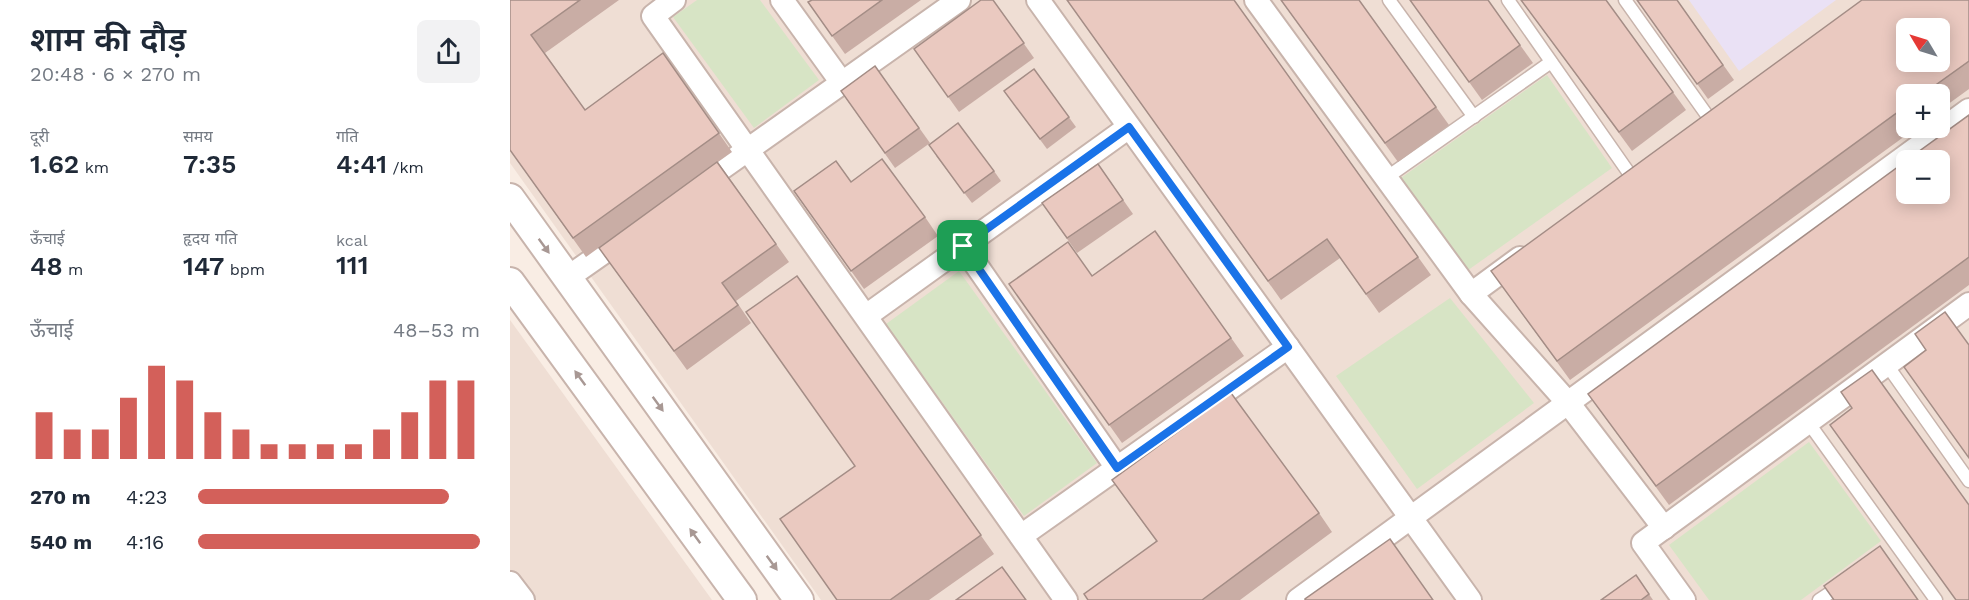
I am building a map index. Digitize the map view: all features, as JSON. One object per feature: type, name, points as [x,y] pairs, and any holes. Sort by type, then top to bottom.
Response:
[{"type":"street","points":[[674,0],[653,16],[1066,600]]},
{"type":"street","points":[[782,0],[843,83]]},
{"type":"street","points":[[681,197],[959,0]]},
{"type":"street","points":[[1038,0],[1470,600]]},
{"type":"street","points":[[1256,0],[1471,294],[1569,404],[1664,528]]},
{"type":"street","points":[[1700,124],[1728,104]]},
{"type":"street","points":[[1298,600],[1412,519],[1969,110]]},
{"type":"street","points":[[866,316],[1129,127]]},
{"type":"street","points":[[1612,189],[1640,169]]},
{"type":"street","points":[[510,198],[799,600]]},
{"type":"street","points":[[567,278],[643,224]]},
{"type":"street","points":[[1471,294],[1537,245]]},
{"type":"street","points":[[963,246],[1117,468]]},
{"type":"street","points":[[510,282],[742,600]]},
{"type":"street","points":[[1684,600],[1643,543],[1968,307]]},
{"type":"street","points":[[1021,536],[1288,347]]},
{"type":"street","points":[[510,583],[522,600]]},
{"type":"lane","points":[[1389,0],[1474,117]]},
{"type":"lane","points":[[1508,0],[1551,62],[1640,169]]},
{"type":"lane","points":[[1625,0],[1700,124]]},
{"type":"lane","points":[[1386,178],[1551,62]]},
{"type":"lane","points":[[1887,364],[1969,481]]},
{"type":"lane","points":[[1808,422],[1893,550],[1936,600]]},
{"type":"lane","points":[[1819,600],[1849,580]]},
{"type":"shaded area","points":[[510,0],[1969,0],[1969,600],[821,600],[510,163]]},
{"type":"shaded area","points":[[1689,0],[1836,0],[1739,71]]},
{"type":"shaded area","points":[[510,320],[712,600],[510,600]]},
{"type":"green space","points":[[697,0],[760,0],[819,80],[754,128],[673,17]]},
{"type":"green space","points":[[1547,75],[1612,168],[1464,273],[1398,180]]},
{"type":"green space","points":[[959,271],[1097,463],[1024,516],[886,324]]},
{"type":"green space","points":[[1450,298],[1534,403],[1417,489],[1336,376]]},
{"type":"green space","points":[[1809,442],[1881,541],[1801,600],[1709,600],[1669,545]]},
{"type":"building","points":[[510,0],[580,0],[531,35],[585,110],[663,53],[719,133],[573,238],[510,150]]},
{"type":"building","points":[[812,0],[882,0],[832,36],[808,2]]},
{"type":"building","points":[[981,0],[993,0],[1024,43],[948,97],[914,49]]},
{"type":"building","points":[[1067,0],[1234,0],[1418,257],[1366,294],[1327,239],[1268,281]]},
{"type":"building","points":[[1281,0],[1359,0],[1436,107],[1385,143]]},
{"type":"building","points":[[1410,0],[1488,0],[1520,45],[1469,82]]},
{"type":"building","points":[[1521,0],[1606,0],[1673,92],[1619,132]]},
{"type":"building","points":[[1637,0],[1677,0],[1723,65],[1697,84]]},
{"type":"building","points":[[1862,0],[1969,0],[1969,61],[1937,84],[1896,84],[1896,113],[1557,361],[1491,271]]},
{"type":"building","points":[[875,66],[919,128],[885,153],[841,91]]},
{"type":"building","points":[[1034,69],[1069,117],[1040,139],[1004,91]]},
{"type":"building","points":[[1969,115],[1969,257],[1656,486],[1588,394],[1896,168],[1896,204],[1950,204],[1950,150],[1921,150],[1937,138],[1950,138],[1950,129]]},
{"type":"building","points":[[958,123],[994,171],[964,193],[929,145]]},
{"type":"building","points":[[882,159],[925,217],[851,271],[794,191],[836,161],[851,182]]},
{"type":"building","points":[[717,162],[776,244],[722,283],[738,305],[674,351],[599,248]]},
{"type":"building","points":[[1098,164],[1123,200],[1067,238],[1042,203]]},
{"type":"building","points":[[1155,231],[1231,338],[1109,425],[1009,284],[1068,242],[1092,276]]},
{"type":"building","points":[[797,276],[981,535],[890,600],[837,600],[780,519],[855,466],[746,312]]},
{"type":"building","points":[[1945,312],[1969,345],[1969,458],[1904,367],[1926,350],[1915,334]]},
{"type":"building","points":[[1872,370],[1969,505],[1969,600],[1956,600],[1830,425],[1852,408],[1841,392]]},
{"type":"building","points":[[1231,393],[1319,513],[1202,600],[1088,600],[1084,594],[1157,541],[1112,480]]},
{"type":"building","points":[[1390,539],[1433,600],[1305,600],[1305,599]]},
{"type":"building","points":[[1880,546],[1918,600],[1834,600],[1824,586]]},
{"type":"building","points":[[1002,567],[1026,600],[956,600]]},
{"type":"building","points":[[1636,575],[1649,594],[1641,600],[1601,600]]},
{"type":"route","points":[[1129,127],[1288,347],[1117,468],[963,246],[1129,127]]}]
